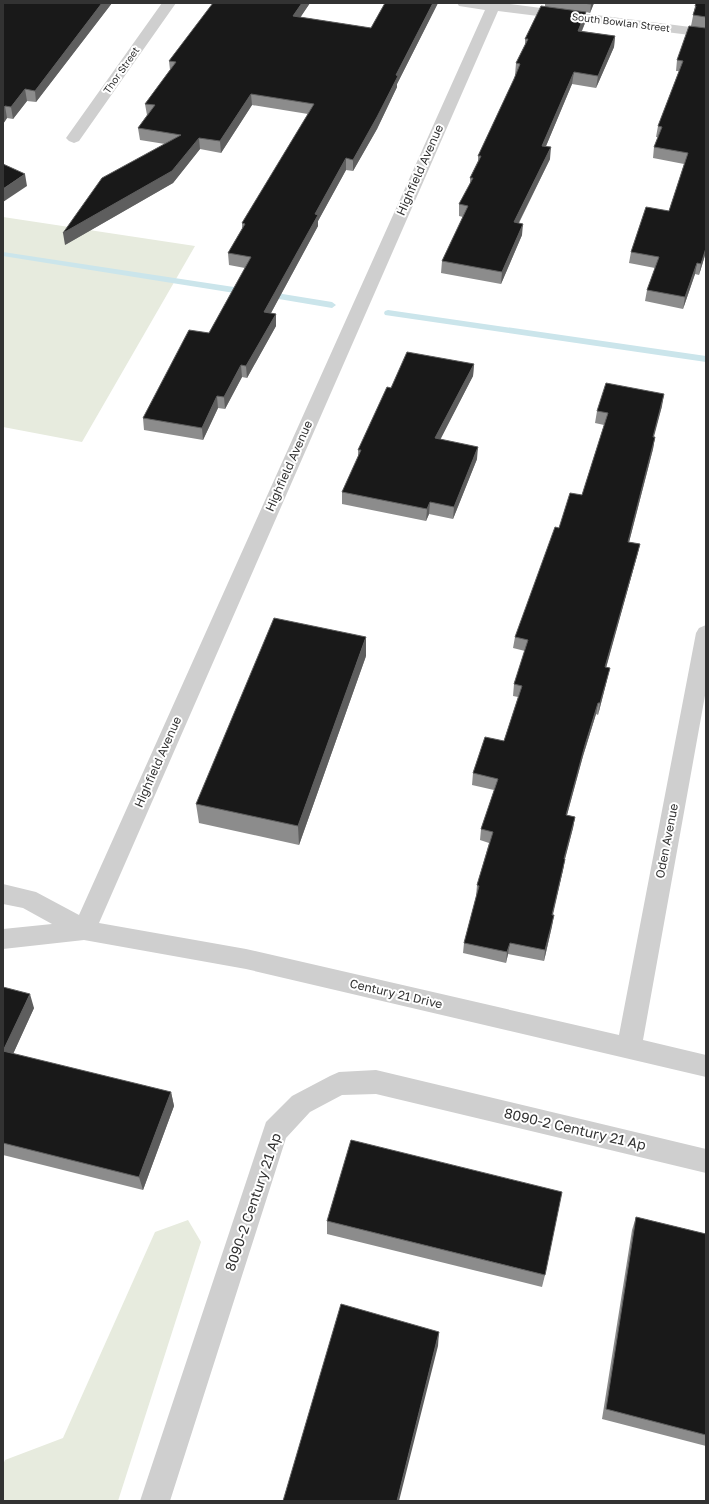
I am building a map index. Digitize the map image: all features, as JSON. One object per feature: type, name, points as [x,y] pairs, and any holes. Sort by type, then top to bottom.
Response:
[{"type":"street","name":"Thor Street","points":[[74,138],[169,3]]},
{"type":"street","name":"South Bowlan Street","points":[[464,3],[494,5],[706,33]]},
{"type":"street","name":"Highfield Avenue","points":[[84,930],[494,5]]},
{"type":"street","name":"Oden Avenue","points":[[629,1048],[706,633]]},
{"type":"street","name":"Century 21 Drive","points":[[3,894],[28,899],[84,930]]},
{"type":"street","name":"Century 21 Drive","points":[[3,938],[10,939],[84,930],[246,959],[706,1066]]},
{"type":"street","name":"8090-2 Century 21 Ap","points":[[155,1501],[275,1131],[301,1104],[339,1084],[376,1082],[706,1161]]},
{"type":"shaded area","points":[[3,217],[195,246],[82,442],[3,427]]},
{"type":"shaded area","points":[[188,1220],[201,1242],[118,1501],[3,1501],[3,1465],[5,1460],[63,1438],[155,1232]]},
{"type":"building","points":[[3,3],[102,3],[35,91],[25,89],[11,107],[5,106],[3,109]]},
{"type":"building","points":[[213,3],[302,3],[293,16],[371,28],[385,3],[433,3],[396,75],[398,76],[377,117],[353,160],[346,158],[315,214],[318,215],[264,312],[276,314],[246,366],[241,365],[224,397],[217,396],[202,428],[143,418],[189,330],[209,333],[251,257],[228,253],[245,224],[242,223],[314,104],[251,94],[220,141],[199,138],[172,171],[63,233],[102,178],[181,135],[138,128],[155,105],[145,104],[176,62],[169,61]]},
{"type":"building","points":[[696,3],[706,3],[706,17],[693,15]]},
{"type":"building","points":[[541,6],[586,12],[578,31],[615,36],[598,76],[574,72],[542,146],[551,147],[514,222],[523,224],[502,272],[442,261],[468,206],[459,204],[473,178],[470,178],[481,156],[478,156],[514,79],[520,64],[516,63],[528,39],[525,39]]},
{"type":"building","points":[[689,26],[706,28],[706,248],[701,264],[697,263],[685,297],[647,290],[659,257],[631,252],[646,207],[669,211],[688,153],[654,147],[662,127],[658,126],[683,61],[677,60]]},
{"type":"building","points":[[3,164],[25,174],[3,189]]},
{"type":"building","points":[[407,352],[474,364],[435,438],[478,447],[454,507],[430,502],[427,509],[342,492],[361,450],[358,450],[387,387],[391,388]]},
{"type":"building","points":[[606,383],[664,394],[653,437],[655,437],[628,542],[640,544],[605,667],[610,668],[600,703],[598,703],[585,745],[566,815],[575,817],[552,915],[554,915],[545,950],[510,943],[507,952],[464,943],[479,886],[477,885],[493,832],[481,829],[498,779],[473,773],[485,737],[504,741],[522,686],[514,684],[528,640],[515,637],[555,527],[559,528],[570,493],[582,495],[608,413],[597,411]]},
{"type":"building","points":[[274,618],[366,637],[298,826],[196,804]]},
{"type":"building","points":[[3,987],[30,994],[3,1051]]},
{"type":"building","points":[[3,1051],[171,1092],[139,1177],[3,1143]]},
{"type":"building","points":[[351,1140],[562,1192],[545,1275],[327,1221]]},
{"type":"building","points":[[636,1217],[706,1234],[706,1435],[606,1409]]},
{"type":"building","points":[[341,1304],[439,1332],[397,1501],[283,1501]]},
{"type":"waterway","points":[[3,254],[247,292]]},
{"type":"waterway","points":[[264,294],[332,305]]},
{"type":"waterway","points":[[388,313],[706,359]]}]
